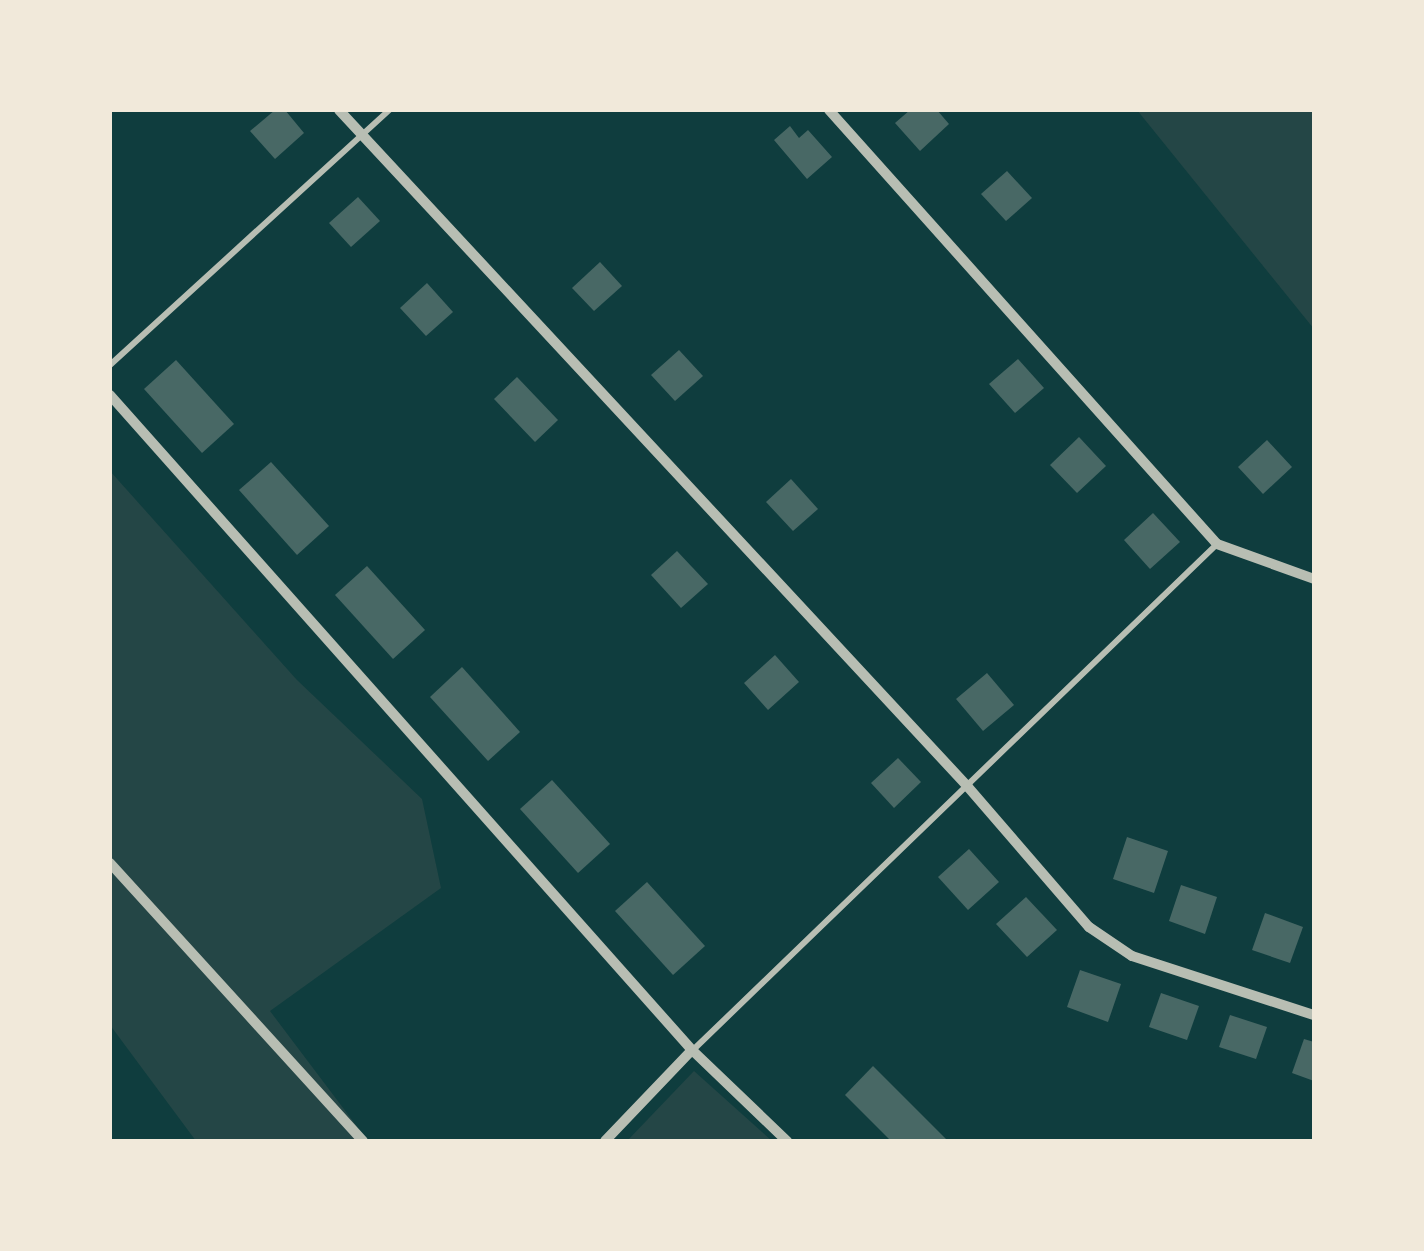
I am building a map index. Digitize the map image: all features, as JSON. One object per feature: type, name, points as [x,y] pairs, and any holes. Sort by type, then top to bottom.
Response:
[{"type":"street","points":[[339,110],[968,787],[1089,927],[1132,956],[1314,1015]]},
{"type":"street","points":[[828,110],[1217,544],[1314,579]]},
{"type":"street","points":[[110,395],[692,1050],[788,1141]]},
{"type":"street","points":[[110,863],[363,1141]]},
{"type":"street","points":[[605,1141],[692,1050]]},
{"type":"lane","points":[[110,365],[389,110]]},
{"type":"lane","points":[[692,1050],[1217,544]]},
{"type":"shaded area","points":[[1137,110],[1314,110],[1314,329]]},
{"type":"shaded area","points":[[110,471],[297,680],[422,799],[441,888],[270,1011],[368,1141],[196,1141],[110,1025]]},
{"type":"shaded area","points":[[694,1071],[772,1141],[627,1141]]},
{"type":"building","points":[[275,110],[285,110],[304,133],[275,159],[250,131]]},
{"type":"building","points":[[910,110],[937,110],[949,124],[920,151],[895,123]]},
{"type":"building","points":[[790,126],[799,138],[808,130],[832,157],[807,179],[774,140]]},
{"type":"building","points":[[1007,171],[1032,198],[1006,221],[981,194]]},
{"type":"building","points":[[358,197],[380,221],[351,247],[329,223]]},
{"type":"building","points":[[600,262],[622,286],[594,311],[572,288]]},
{"type":"building","points":[[427,283],[453,312],[426,336],[400,308]]},
{"type":"building","points":[[679,350],[703,376],[675,401],[651,375]]},
{"type":"building","points":[[1018,359],[1044,388],[1015,413],[989,384]]},
{"type":"building","points":[[176,360],[234,424],[202,453],[144,389]]},
{"type":"building","points":[[517,377],[558,420],[535,442],[494,399]]},
{"type":"building","points":[[1079,437],[1106,466],[1077,493],[1050,465]]},
{"type":"building","points":[[1267,440],[1292,467],[1263,494],[1238,467]]},
{"type":"building","points":[[271,462],[329,526],[297,555],[239,490]]},
{"type":"building","points":[[791,479],[818,509],[793,531],[766,502]]},
{"type":"building","points":[[1153,513],[1180,542],[1150,569],[1124,540]]},
{"type":"building","points":[[677,551],[708,584],[681,608],[651,575]]},
{"type":"building","points":[[367,566],[425,630],[393,659],[335,595]]},
{"type":"building","points":[[775,655],[799,682],[768,710],[744,683]]},
{"type":"building","points":[[462,667],[520,732],[488,761],[430,697]]},
{"type":"building","points":[[987,673],[1014,705],[983,731],[956,699]]},
{"type":"building","points":[[898,758],[921,782],[894,808],[871,783]]},
{"type":"building","points":[[552,780],[610,844],[578,873],[520,809]]},
{"type":"building","points":[[1127,837],[1168,851],[1154,893],[1113,879]]},
{"type":"building","points":[[969,849],[999,882],[968,910],[938,877]]},
{"type":"building","points":[[647,882],[705,946],[673,975],[615,911]]},
{"type":"building","points":[[1181,885],[1217,897],[1205,934],[1169,921]]},
{"type":"building","points":[[1026,897],[1057,930],[1027,957],[996,924]]},
{"type":"building","points":[[1265,913],[1303,927],[1290,963],[1252,950]]},
{"type":"building","points":[[1080,970],[1121,984],[1108,1022],[1067,1007]]},
{"type":"building","points":[[1161,993],[1199,1006],[1187,1040],[1149,1027]]},
{"type":"building","points":[[1230,1015],[1267,1027],[1256,1059],[1219,1047]]},
{"type":"building","points":[[1304,1039],[1314,1042],[1314,1081],[1292,1073]]},
{"type":"building","points":[[873,1066],[948,1141],[891,1141],[845,1095]]}]
